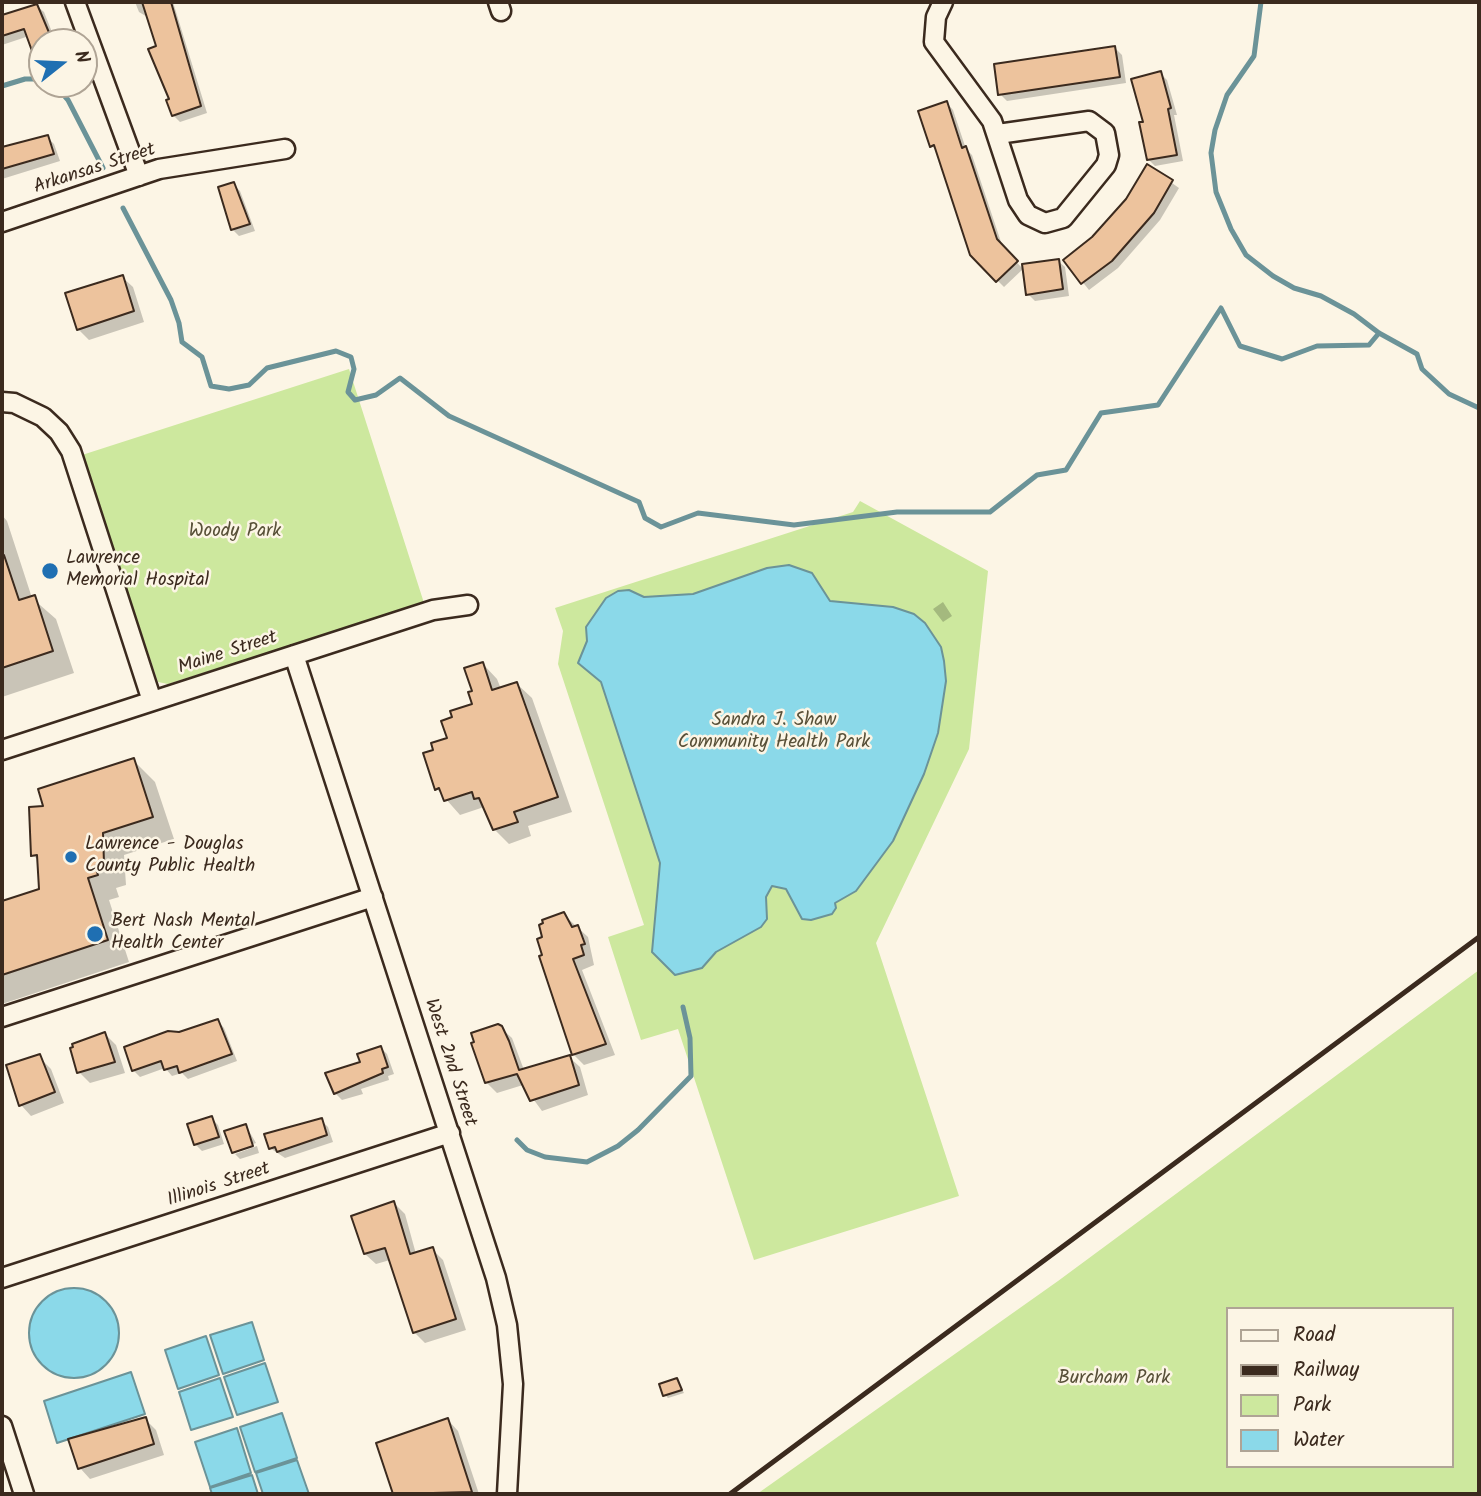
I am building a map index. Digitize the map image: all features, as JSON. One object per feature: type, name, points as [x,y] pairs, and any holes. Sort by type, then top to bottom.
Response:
[{"type":"street","points":[[75,2],[139,176]]},
{"type":"street","points":[[943,2],[936,17],[934,42],[985,108],[998,134],[1021,206],[1028,215],[1041,222],[1054,222],[1066,215],[1105,165],[1109,155],[1105,133],[1089,121],[998,134]]},
{"type":"street","name":"Arkansas Street","points":[[2,222],[159,169],[285,149]]},
{"type":"street","points":[[2,402],[15,403],[43,417],[59,432],[71,451],[152,701]]},
{"type":"street","name":"Maine Street","points":[[2,750],[433,610],[468,605]]},
{"type":"street","name":"West 2nd Street","points":[[294,655],[486,1243],[507,1325],[513,1411],[507,1494]]},
{"type":"street","points":[[2,1017],[373,897]]},
{"type":"street","name":"Illinois Street","points":[[2,1278],[450,1133]]},
{"type":"street","points":[[2,1426],[24,1494]]},
{"type":"green space","name":"Woody Park","points":[[349,369],[424,603],[168,684],[158,682],[82,455]]},
{"type":"green space","name":"Sandra J. Shaw Community Health Park","points":[[860,501],[988,571],[969,749],[876,943],[959,1196],[754,1260],[678,1029],[641,1040],[608,937],[644,925],[558,664],[563,631],[555,608],[853,512]]},
{"type":"green space","name":"Burcham Park","points":[[1479,970],[1479,1494],[757,1494],[1058,1281]]},
{"type":"water","points":[[789,565],[812,573],[830,601],[893,607],[914,614],[925,623],[941,647],[944,661],[946,681],[938,733],[924,774],[893,841],[856,891],[835,903],[836,908],[832,914],[811,920],[802,919],[786,889],[772,886],[766,897],[767,919],[761,927],[716,952],[702,968],[675,975],[652,952],[660,863],[601,682],[578,663],[587,641],[586,627],[606,598],[618,591],[629,590],[644,597],[693,594],[767,568]]},
{"type":"water","points":[[74,1288],[91,1291],[106,1301],[116,1316],[119,1333],[116,1350],[106,1365],[91,1375],[74,1378],[57,1375],[42,1365],[32,1350],[29,1333],[32,1316],[42,1301],[57,1291]]},
{"type":"water","points":[[252,1322],[264,1360],[223,1374],[210,1335]]},
{"type":"water","points":[[206,1336],[219,1375],[178,1389],[165,1350]]},
{"type":"water","points":[[265,1363],[278,1402],[237,1415],[224,1377]]},
{"type":"water","points":[[131,1372],[145,1414],[57,1443],[44,1401]]},
{"type":"water","points":[[220,1378],[233,1417],[191,1430],[179,1392]]},
{"type":"water","points":[[282,1413],[297,1458],[255,1472],[240,1427]]},
{"type":"water","points":[[237,1428],[251,1473],[210,1487],[195,1442]]},
{"type":"water","points":[[297,1460],[309,1494],[263,1494],[256,1473]]},
{"type":"water","points":[[252,1475],[258,1494],[212,1494],[210,1488]]},
{"type":"building","points":[[142,2],[171,2],[201,106],[172,116],[166,100],[169,99],[148,49],[156,46]]},
{"type":"building","points":[[37,4],[47,28],[28,28],[28,40],[24,29],[2,36],[2,15]]},
{"type":"building","points":[[1115,46],[1120,77],[998,95],[994,64]]},
{"type":"building","points":[[1161,71],[1171,108],[1168,109],[1177,155],[1147,160],[1139,122],[1143,122],[1131,79]]},
{"type":"building","points":[[947,101],[962,148],[966,146],[997,239],[1018,261],[996,282],[970,255],[934,145],[930,147],[918,111]]},
{"type":"building","points":[[48,135],[54,154],[2,169],[2,147]]},
{"type":"building","points":[[1147,164],[1173,180],[1154,213],[1112,261],[1081,284],[1063,260],[1092,237],[1126,199]]},
{"type":"building","points":[[234,182],[250,224],[231,230],[218,187]]},
{"type":"building","points":[[1059,259],[1063,289],[1026,295],[1022,264]]},
{"type":"building","points":[[123,275],[134,311],[77,330],[65,293]]},
{"type":"building","points":[[2,555],[19,600],[35,595],[53,651],[2,668]]},
{"type":"building","points":[[483,662],[492,690],[517,682],[558,797],[514,812],[518,822],[493,830],[479,798],[474,799],[472,792],[444,801],[439,788],[435,790],[423,753],[433,750],[431,743],[447,738],[441,721],[452,717],[450,711],[472,704],[468,692],[472,691],[464,668]]},
{"type":"building","points":[[134,758],[153,817],[103,833],[104,863],[95,866],[98,875],[88,878],[108,940],[2,975],[2,901],[39,889],[37,855],[31,856],[29,807],[43,806],[38,789]]},
{"type":"building","points":[[564,912],[572,927],[578,925],[585,944],[581,945],[584,955],[573,959],[606,1044],[572,1055],[539,956],[542,955],[537,939],[542,937],[539,925],[543,923],[542,920]]},
{"type":"building","points":[[218,1019],[232,1054],[179,1073],[177,1066],[164,1070],[161,1061],[132,1071],[124,1047],[168,1031],[179,1032]]},
{"type":"building","points":[[498,1024],[502,1026],[509,1041],[519,1070],[570,1055],[579,1085],[530,1101],[517,1074],[485,1083],[471,1043],[474,1042],[471,1033]]},
{"type":"building","points":[[105,1032],[115,1062],[77,1073],[70,1048],[73,1047],[72,1044]]},
{"type":"building","points":[[381,1046],[388,1067],[382,1069],[383,1073],[334,1094],[325,1073],[360,1062],[357,1054]]},
{"type":"building","points":[[40,1054],[55,1092],[19,1106],[6,1065]]},
{"type":"building","points":[[212,1116],[219,1137],[194,1145],[187,1124]]},
{"type":"building","points":[[322,1118],[327,1135],[277,1152],[275,1147],[269,1149],[264,1134]]},
{"type":"building","points":[[246,1124],[253,1146],[232,1153],[224,1131]]},
{"type":"building","points":[[394,1201],[410,1254],[433,1247],[456,1319],[413,1333],[385,1248],[364,1254],[351,1216]]},
{"type":"building","points":[[677,1378],[682,1390],[663,1396],[659,1384]]},
{"type":"building","points":[[146,1417],[154,1444],[78,1469],[68,1439]]},
{"type":"building","points":[[448,1418],[472,1492],[393,1494],[376,1443]]},
{"type":"waterway","points":[[1261,2],[1254,56],[1227,95],[1215,130],[1211,153],[1216,192],[1231,229],[1246,255],[1273,276],[1294,288],[1321,296],[1417,354],[1422,369],[1449,394],[1479,408]]},
{"type":"waterway","points":[[2,86],[28,79]]},
{"type":"waterway","points":[[66,98],[103,168]]},
{"type":"waterway","points":[[123,208],[171,300],[182,342],[202,357],[211,386],[229,389],[249,385],[267,368],[336,351],[351,357],[354,369],[348,392],[355,400],[376,395],[400,378],[449,416],[639,502],[645,518],[661,527],[698,513],[794,525],[897,512],[990,512],[1037,475],[1066,470],[1101,413],[1158,405],[1221,308],[1240,346],[1282,359],[1317,346],[1369,345],[1379,333]]},
{"type":"waterway","points":[[517,1140],[527,1150],[545,1157],[587,1162],[618,1146],[638,1130],[691,1076],[690,1038],[683,1007]]},
{"type":"railway","points":[[730,1494],[1479,937]]},
{"type":"place","name":"Lawrence Memorial Hospital","points":[[50,571]]},
{"type":"place","name":"Lawrence - Douglas County Public Health","points":[[71,857]]},
{"type":"place","name":"Bert Nash Mental Health Center","points":[[95,934]]}]
